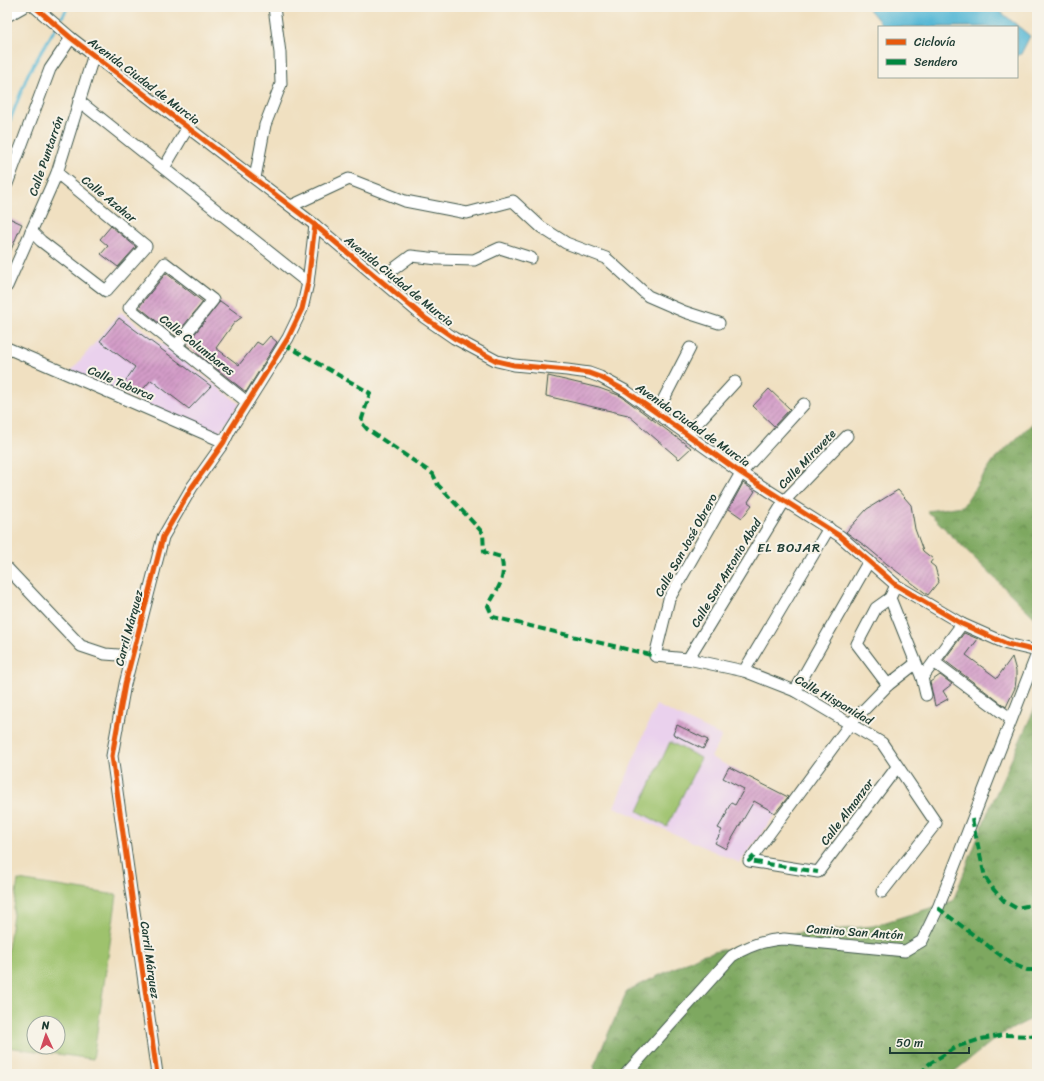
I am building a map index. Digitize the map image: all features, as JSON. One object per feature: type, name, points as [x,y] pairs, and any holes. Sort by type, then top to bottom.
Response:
[{"type":"street","points":[[7,16],[23,7]]},
{"type":"street","name":"Avenida Ciudad de Murcia","points":[[35,7],[71,38],[94,54],[291,206],[379,280],[454,338],[497,361],[514,365],[573,371],[600,377],[626,391],[741,473],[829,528],[896,585],[962,624],[1007,644],[1037,652]]},
{"type":"street","points":[[255,178],[266,125],[281,84],[280,52],[274,7]]},
{"type":"street","points":[[7,184],[50,69],[71,38]]},
{"type":"street","name":"Calle Puntarrón","points":[[7,286],[57,173],[94,54]]},
{"type":"street","points":[[79,101],[308,283]]},
{"type":"street","points":[[164,168],[188,127]]},
{"type":"street","name":"Calle Azahar","points":[[32,230],[41,241],[106,291],[146,246],[57,173]]},
{"type":"street","points":[[291,206],[349,179],[405,201],[467,213],[513,201],[541,226],[566,243],[606,258],[648,296],[685,312],[719,323]]},
{"type":"street","name":"Carril Márquez","points":[[157,1074],[112,756],[125,684],[164,537],[192,487],[224,442],[247,402],[288,338],[302,310],[308,283],[315,225]]},
{"type":"street","points":[[379,280],[411,256],[438,259],[474,260],[500,248],[531,258]]},
{"type":"street","name":"Calle Columbares","points":[[177,345],[213,300],[165,263],[129,308],[247,402]]},
{"type":"street","name":"Calle Tabarca","points":[[7,348],[224,442]]},
{"type":"street","points":[[656,412],[690,348]]},
{"type":"street","points":[[687,434],[735,382]]},
{"type":"street","name":"Calle San José Obrero","points":[[655,656],[669,599],[741,473],[804,404]]},
{"type":"street","name":"Calle Miravete","points":[[785,500],[847,436]]},
{"type":"street","name":"Calle San Antonio Abad","points":[[688,659],[785,500]]},
{"type":"street","points":[[744,671],[829,528]]},
{"type":"street","points":[[795,691],[869,561]]},
{"type":"street","points":[[7,568],[81,646],[105,654],[132,656]]},
{"type":"street","points":[[888,685],[857,644],[876,608],[890,598],[896,585]]},
{"type":"street","points":[[890,598],[915,664],[922,678],[926,695]]},
{"type":"street","points":[[922,678],[962,624]]},
{"type":"street","name":"Camino San Antón","points":[[626,1074],[732,956],[747,947],[772,940],[784,940],[905,951],[922,941],[938,908],[1037,652]]},
{"type":"street","name":"Calle Hispanidad","points":[[655,656],[688,659],[744,671],[795,691],[882,743],[936,823],[882,892]]},
{"type":"street","points":[[934,662],[1011,719]]},
{"type":"street","points":[[850,724],[888,685],[915,664]]},
{"type":"street","name":"Calle Almanzor","points":[[850,724],[749,861],[818,872],[897,767]]},
{"type":"shaded area","points":[[121,312],[240,404],[217,436],[71,371]]},
{"type":"shaded area","points":[[656,705],[722,736],[711,757],[788,797],[740,863],[614,807]]},
{"type":"green space","points":[[1037,419],[1037,620],[927,511],[963,506],[993,461]]},
{"type":"green space","points":[[1037,703],[1037,1016],[1000,1035],[951,1074],[596,1074],[594,1066],[627,991],[701,955],[789,934],[873,926],[953,901],[987,814]]},
{"type":"green space","points":[[670,742],[701,758],[667,827],[638,811]]},
{"type":"green space","points":[[18,880],[117,895],[93,1059],[64,1055],[66,1055],[66,1015],[26,1015],[26,1050],[7,1047],[7,956]]},
{"type":"water","points":[[867,7],[995,7],[1018,26],[883,26]]},
{"type":"water","points":[[1018,26],[1030,36],[1021,54],[1018,56]]},
{"type":"building","points":[[7,217],[22,224],[7,259]]},
{"type":"building","points":[[111,226],[136,247],[118,267],[101,254],[108,246],[100,239]]},
{"type":"building","points":[[166,273],[203,302],[175,336],[139,307]]},
{"type":"building","points":[[220,301],[242,317],[234,323],[216,348],[239,365],[257,342],[262,345],[270,336],[277,342],[246,392],[186,345]]},
{"type":"building","points":[[119,318],[211,386],[189,409],[151,380],[139,394],[122,386],[135,367],[100,341]]},
{"type":"building","points":[[548,376],[599,388],[621,396],[691,448],[679,459],[628,415],[546,396]]},
{"type":"building","points":[[769,389],[790,409],[774,426],[753,406]]},
{"type":"building","points":[[743,483],[755,491],[748,502],[752,505],[742,518],[729,509]]},
{"type":"building","points":[[898,490],[911,505],[915,529],[923,551],[933,559],[930,563],[935,567],[939,581],[928,595],[846,532],[867,509]]},
{"type":"building","points":[[964,633],[978,639],[966,655],[997,678],[1012,657],[1016,671],[1016,680],[1015,688],[1006,707],[944,660]]},
{"type":"building","points":[[940,675],[952,684],[943,691],[948,699],[935,706],[930,682]]},
{"type":"building","points":[[677,725],[708,740],[703,749],[673,734]]},
{"type":"building","points":[[729,767],[788,797],[775,813],[754,801],[726,849],[715,843],[722,830],[718,828],[731,803],[735,805],[744,789],[723,778]]},
{"type":"waterway","points":[[7,128],[28,74],[68,7]]},
{"type":"marked path","points":[[284,344],[370,393],[361,422],[367,429],[433,474],[438,485],[483,533],[484,552],[501,557],[503,564],[500,583],[488,606],[493,617],[655,656]]},
{"type":"marked path","points":[[972,819],[985,877],[994,890],[1004,901],[1016,908],[1037,904]]},
{"type":"marked path","points":[[754,856],[749,861],[818,872]]},
{"type":"marked path","points":[[938,908],[1012,964],[1027,970],[1037,970]]},
{"type":"marked path","points":[[920,1074],[929,1064],[956,1047],[981,1039],[1004,1035],[1037,1036]]},
{"type":"cycle path","points":[[35,7],[71,38],[315,225],[425,318],[454,338],[497,361],[514,365],[589,373],[600,377],[626,391],[741,473],[840,536],[896,585],[962,624],[1007,644],[1037,651]]},
{"type":"cycle path","points":[[157,1074],[112,756],[125,684],[163,537],[192,487],[224,442],[288,338],[302,309],[308,283],[315,225]]},
{"type":"district","name":"EL BOJAR","points":[[789,547]]}]
